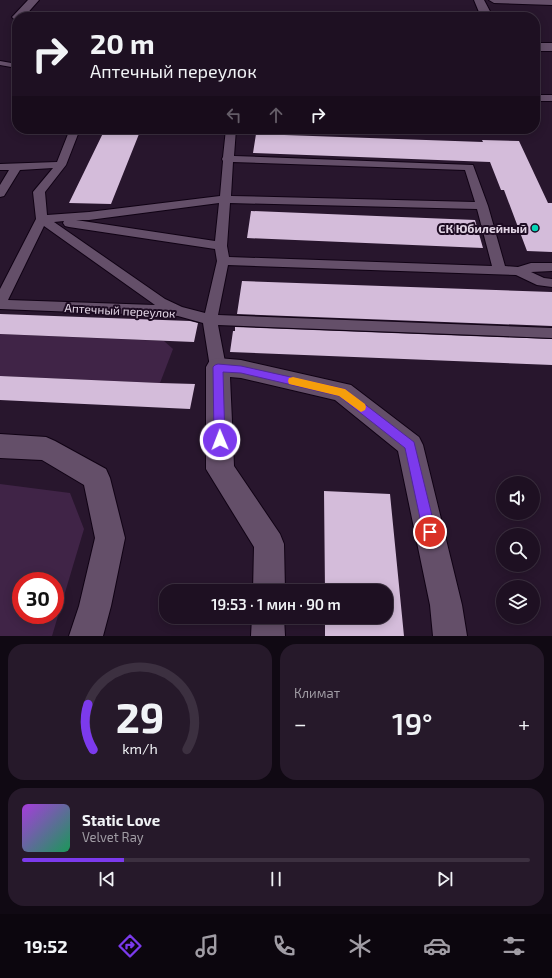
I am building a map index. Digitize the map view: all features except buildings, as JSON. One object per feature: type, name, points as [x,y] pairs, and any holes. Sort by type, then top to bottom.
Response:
[{"type":"street","points":[[21,12],[34,0]]},
{"type":"street","points":[[479,0],[485,12]]},
{"type":"street","points":[[494,0],[552,2]]},
{"type":"street","points":[[540,47],[552,47]]},
{"type":"street","points":[[269,584],[269,544],[220,469],[218,367],[241,369],[342,392],[410,445],[446,605],[450,636]]},
{"type":"street","points":[[0,446],[46,449],[96,478],[110,538],[95,606],[86,636]]},
{"type":"street","points":[[268,624],[268,636]]},
{"type":"lane","points":[[0,63],[12,65]]},
{"type":"lane","points":[[540,98],[552,98]]},
{"type":"lane","points":[[0,303],[42,219],[39,192],[61,165],[73,134]]},
{"type":"lane","points":[[218,367],[210,320],[223,261],[221,246],[227,159],[230,134]]},
{"type":"lane","points":[[227,159],[469,167],[482,206],[500,271]]},
{"type":"lane","points":[[0,167],[61,165]]},
{"type":"lane","points":[[0,194],[16,167]]},
{"type":"lane","points":[[42,219],[88,216],[224,198],[482,206]]},
{"type":"lane","points":[[42,219],[221,246]]},
{"type":"lane","points":[[42,219],[160,302],[178,311]]},
{"type":"lane","points":[[223,261],[518,272],[542,282],[552,283]]},
{"type":"lane","points":[[518,272],[531,267],[552,267]]},
{"type":"lane","name":"Аптечный переулок","points":[[0,303],[178,311],[210,320],[552,333]]},
{"type":"shaded area","points":[[0,334],[164,341],[173,349],[160,383],[0,376]]},
{"type":"shaded area","points":[[0,484],[70,493],[84,529],[64,596],[64,572],[12,572],[12,624],[56,624],[52,636],[0,636]]},
{"type":"slow traffic","points":[[293,381],[342,392],[361,407]]},
{"type":"place","name":"СК Юбилейный","points":[[535,228]]},
{"type":"route","points":[[220,440],[218,367],[241,369],[342,392],[410,445],[430,532]]}]
